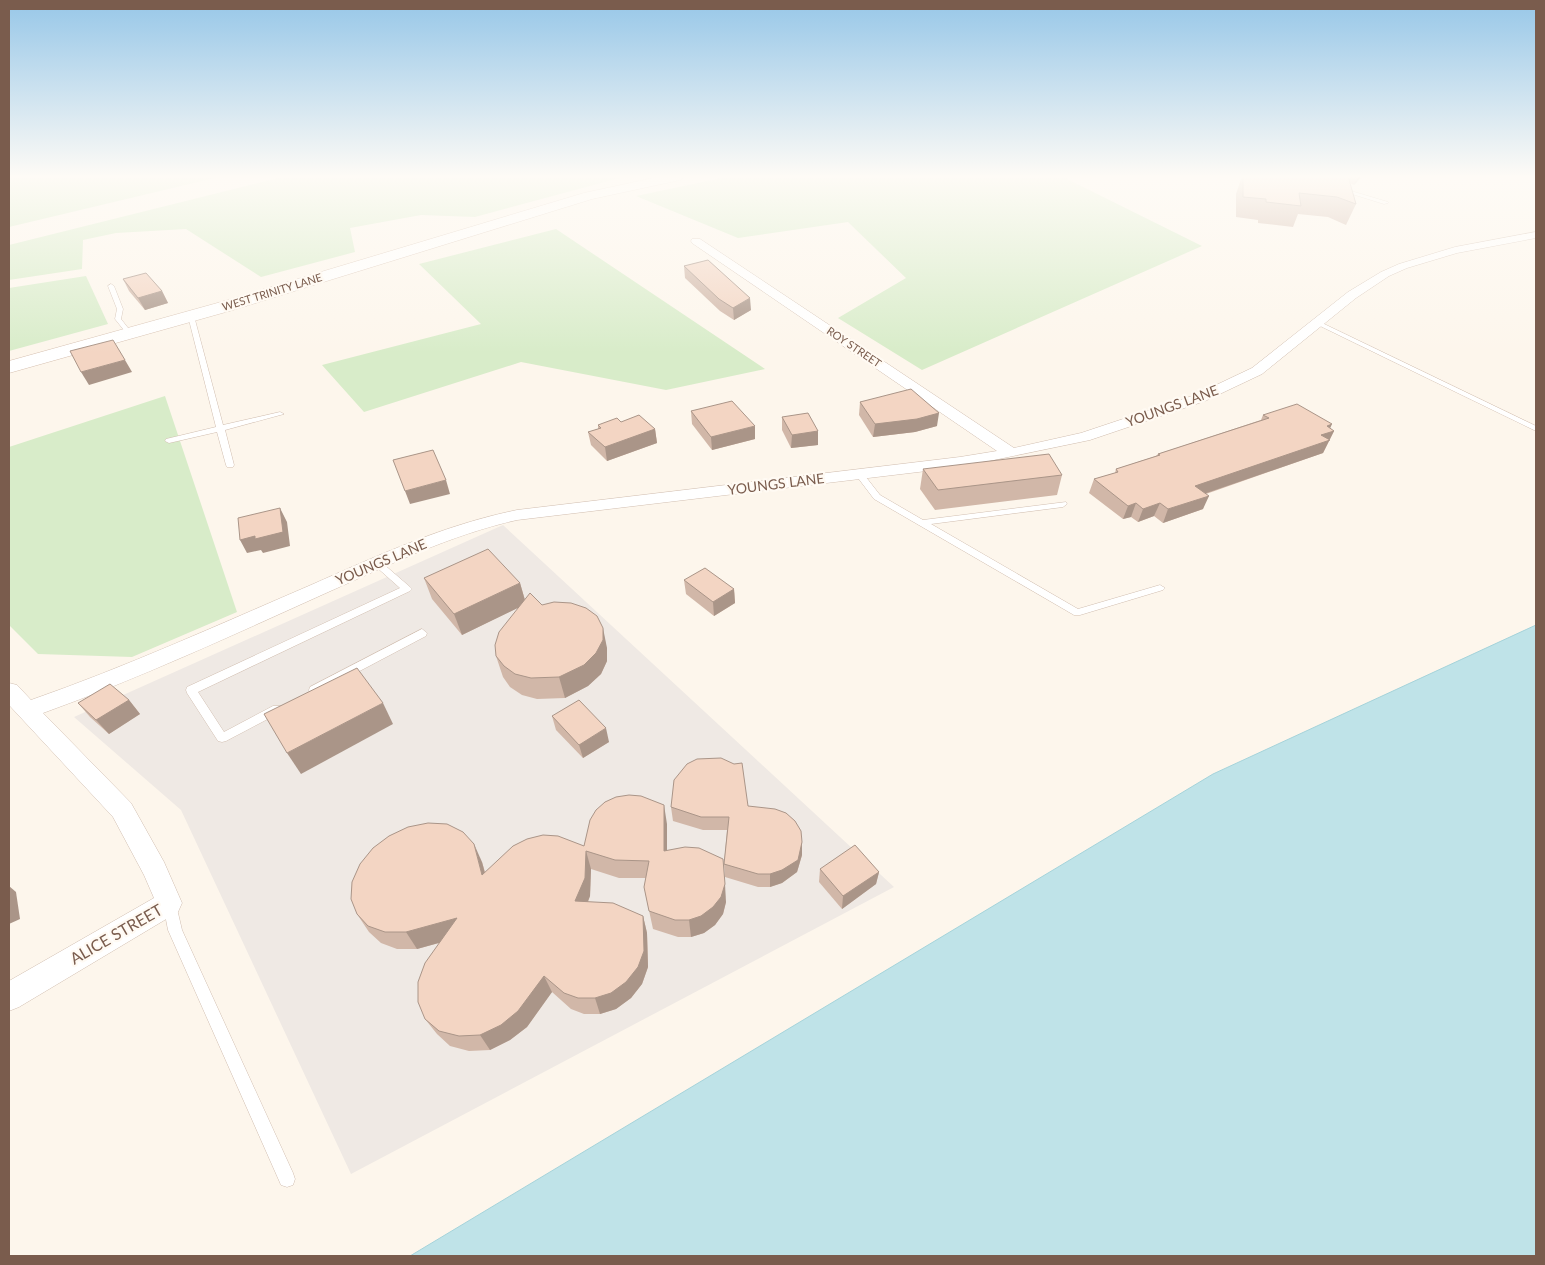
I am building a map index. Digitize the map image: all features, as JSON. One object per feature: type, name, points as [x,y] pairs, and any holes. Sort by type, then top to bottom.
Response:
[{"type":"main road","name":"WEST TRINITY LANE","points":[[9,367],[191,316],[457,235]]},
{"type":"street","name":"YOUNGS LANE","points":[[27,710],[78,693],[136,670],[377,563],[448,534],[493,519],[859,474],[1012,453],[1085,437],[1200,398],[1257,371],[1369,283],[1403,266],[1455,250],[1531,235]]},
{"type":"street","name":"ROY STREET","points":[[696,241],[1012,453]]},
{"type":"street","points":[[9,691],[27,710]]},
{"type":"street","name":"ALICE STREET","points":[[9,997],[169,903],[155,870],[122,810],[27,710]]},
{"type":"lane","points":[[111,286],[120,309],[118,319],[129,333]]},
{"type":"lane","points":[[191,316],[230,465]]},
{"type":"lane","points":[[1318,323],[1536,429]]},
{"type":"lane","points":[[169,441],[280,414]]},
{"type":"lane","points":[[859,474],[877,497],[1076,613],[1160,588]]},
{"type":"lane","points":[[922,523],[1063,504]]},
{"type":"lane","points":[[283,706],[222,738],[191,690],[406,590],[377,563]]},
{"type":"lane","points":[[300,697],[422,633]]},
{"type":"lane","points":[[169,903],[175,930],[287,1179]]},
{"type":"shaded area","points":[[503,525],[894,887],[351,1174],[181,810],[74,717]]},
{"type":"green space","points":[[49,235],[106,235],[83,240],[82,269],[9,280],[9,245]]},
{"type":"green space","points":[[195,235],[351,235],[355,252],[261,277]]},
{"type":"green space","points":[[532,235],[565,235],[765,369],[666,390],[521,362],[364,412],[322,365],[481,324],[419,264]]},
{"type":"green space","points":[[731,235],[758,235],[738,238]]},
{"type":"green space","points":[[861,235],[1180,235],[1202,246],[922,370],[838,318],[906,278]]},
{"type":"green space","points":[[86,276],[108,324],[9,351],[9,288]]},
{"type":"green space","points":[[165,396],[237,612],[132,657],[38,654],[9,625],[9,447]]},
{"type":"water","points":[[1536,625],[1536,1256],[410,1256],[1213,774]]},
{"type":"building","points":[[708,260],[750,298],[733,308],[719,299],[684,266]]},
{"type":"building","points":[[146,273],[162,291],[138,298],[123,279]]},
{"type":"building","points":[[113,340],[125,360],[81,372],[70,351]]},
{"type":"building","points":[[911,389],[939,413],[917,419],[875,424],[860,402]]},
{"type":"building","points":[[732,401],[755,426],[711,437],[691,411]]},
{"type":"building","points":[[1297,404],[1332,424],[1327,426],[1334,431],[1321,435],[1330,440],[1195,486],[1209,496],[1168,509],[1160,503],[1143,509],[1136,503],[1128,506],[1094,479],[1118,472],[1116,469],[1160,455],[1158,454],[1269,418],[1263,415]]},
{"type":"building","points":[[808,413],[818,431],[792,435],[782,417]]},
{"type":"building","points":[[639,415],[655,429],[605,447],[588,432],[601,428],[598,425],[617,418],[621,422]]},
{"type":"building","points":[[433,450],[446,480],[405,491],[393,460]]},
{"type":"building","points":[[1049,454],[1062,475],[938,490],[923,469]]},
{"type":"building","points":[[280,508],[283,532],[255,539],[255,536],[240,540],[238,518]]},
{"type":"building","points":[[488,549],[520,583],[454,614],[424,578]]},
{"type":"building","points":[[705,568],[734,589],[713,602],[684,580]]},
{"type":"building","points":[[530,593],[542,605],[554,602],[571,603],[586,608],[597,616],[603,628],[603,640],[596,653],[584,665],[559,677],[531,678],[515,674],[504,666],[496,656],[495,645],[499,632]]},
{"type":"building","points":[[357,668],[383,703],[287,753],[264,714]]},
{"type":"building","points":[[110,684],[129,700],[96,720],[78,703]]},
{"type":"building","points":[[579,700],[606,728],[579,745],[552,716]]},
{"type":"building","points":[[721,758],[734,764],[742,763],[748,806],[775,809],[786,813],[795,821],[801,831],[802,842],[798,860],[782,870],[770,874],[758,874],[724,864],[729,817],[701,817],[671,807],[674,780],[687,764],[697,759]]},
{"type":"building","points":[[641,796],[664,805],[664,851],[685,847],[699,848],[723,859],[725,884],[721,897],[713,907],[701,916],[689,920],[675,920],[649,911],[644,887],[649,861],[615,860],[586,851],[585,878],[575,901],[613,903],[643,916],[644,951],[638,967],[626,982],[611,993],[595,998],[578,998],[564,993],[544,976],[518,1011],[501,1025],[480,1035],[459,1036],[439,1031],[425,1019],[418,1002],[418,982],[425,963],[457,918],[406,932],[385,932],[368,926],[357,914],[351,899],[352,882],[360,864],[373,848],[389,836],[408,827],[428,823],[447,824],[463,832],[474,844],[482,875],[513,846],[527,839],[543,835],[558,836],[584,846],[590,820],[596,810],[605,802],[616,797]]},
{"type":"building","points":[[855,845],[879,872],[843,896],[820,869]]}]
